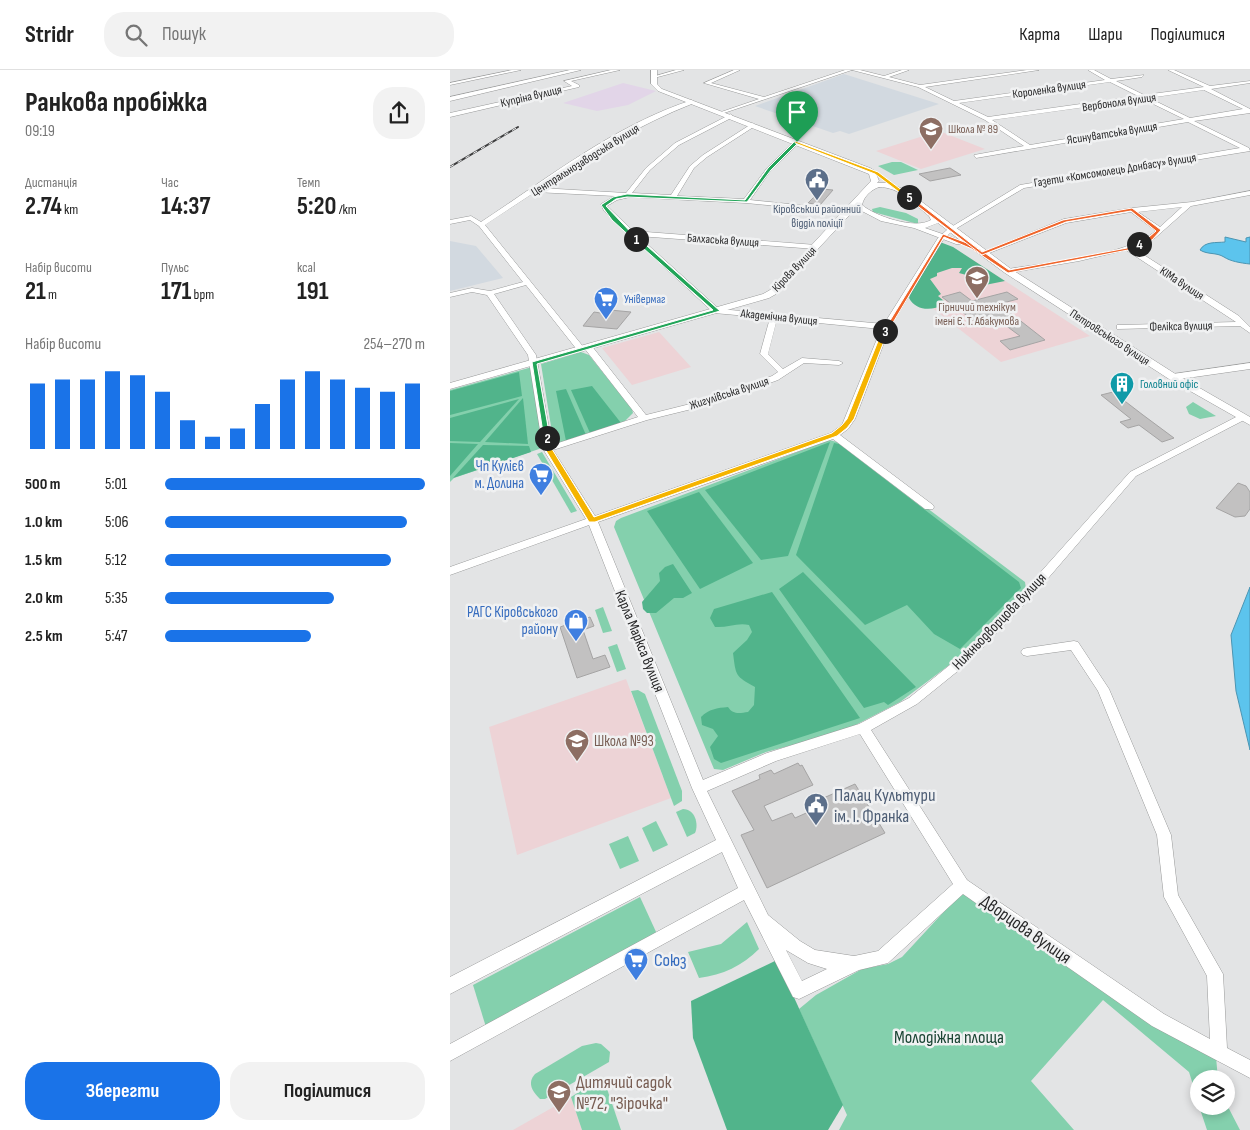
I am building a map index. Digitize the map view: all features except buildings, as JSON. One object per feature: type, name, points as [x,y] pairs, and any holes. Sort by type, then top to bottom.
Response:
[{"type":"main road","name":"Купріна вулиця","points":[[450,98],[578,70]]},
{"type":"main road","points":[[654,74],[654,84],[660,90],[876,173],[978,251]]},
{"type":"main road","points":[[861,166],[872,173],[875,181],[870,188]]},
{"type":"main road","points":[[870,188],[881,184],[895,186]]},
{"type":"main road","name":"Кірова вулиця","points":[[450,386],[717,311],[770,294],[870,188]]},
{"type":"main road","points":[[859,200],[858,206],[861,210],[877,217],[943,235],[978,251]]},
{"type":"main road","points":[[841,220],[859,216],[877,217]]},
{"type":"main road","points":[[907,225],[931,225],[935,221],[932,216]]},
{"type":"main road","name":"Петровського вулиця","points":[[978,251],[1173,378],[1245,420]]},
{"type":"street","points":[[450,72],[462,70]]},
{"type":"street","points":[[450,84],[519,70]]},
{"type":"street","name":"Купріна вулиця","points":[[450,115],[577,86],[566,81],[618,70]]},
{"type":"street","points":[[654,74],[682,70]]},
{"type":"street","points":[[738,70],[706,83],[764,99]]},
{"type":"street","points":[[723,113],[850,70]]},
{"type":"street","points":[[854,70],[920,86],[988,119],[1028,146]]},
{"type":"street","points":[[885,77],[907,70]]},
{"type":"street","points":[[920,86],[1037,70]]},
{"type":"street","points":[[1090,70],[1249,150]]},
{"type":"street","points":[[1170,70],[1250,111]]},
{"type":"street","name":"Короленка вулиця","points":[[955,102],[1142,76]]},
{"type":"street","name":"Вербоноля вулиця","points":[[988,119],[1250,83]]},
{"type":"street","name":"Центральнозаводська вулиця","points":[[481,225],[622,135],[668,110],[692,102]]},
{"type":"street","name":"Ясинуватська вулиця","points":[[976,156],[1250,111]]},
{"type":"street","points":[[717,311],[630,233],[603,205],[615,198],[627,196],[648,169],[677,144],[731,116]]},
{"type":"street","points":[[672,198],[692,167],[705,156],[753,125]]},
{"type":"street","points":[[746,202],[769,169],[797,142]]},
{"type":"street","name":"Газети «Комсомолець Донбасу» вулиця","points":[[450,571],[834,434],[845,427],[850,419],[886,328],[943,235],[1022,186],[1249,150]]},
{"type":"street","points":[[535,190],[746,202],[848,212]]},
{"type":"street","points":[[978,251],[1064,221],[1132,210],[1192,204],[1250,193]]},
{"type":"street","points":[[1008,272],[1128,249],[1150,238],[1180,210],[1192,204]]},
{"type":"street","points":[[1117,212],[1172,205],[1180,210]]},
{"type":"street","points":[[1132,210],[1159,230]]},
{"type":"street","points":[[450,222],[471,218],[481,225],[526,283],[644,418]]},
{"type":"street","name":"Балхаська вулиця","points":[[630,233],[816,247]]},
{"type":"street","name":"КІМа вулиця","points":[[1128,249],[1236,318],[1250,330]]},
{"type":"street","points":[[450,296],[472,290],[490,293],[526,283]]},
{"type":"street","name":"Карла Маркса вулиця","points":[[490,293],[532,355],[548,449],[592,520],[699,788],[747,891],[799,991],[858,962]]},
{"type":"street","name":"Академічна вулиця","points":[[717,311],[886,328]]},
{"type":"street","points":[[774,316],[764,354],[783,373]]},
{"type":"street","points":[[1236,318],[1250,316]]},
{"type":"street","name":"Фелікса вулиця","points":[[1120,327],[1243,324]]},
{"type":"street","name":"Жигулівська вулиця","points":[[548,449],[644,418],[705,403],[775,378],[802,360],[839,363]]},
{"type":"street","points":[[1173,378],[1250,366]]},
{"type":"street","name":"Нижньодворцова вулиця","points":[[699,788],[772,757],[863,728],[913,701],[965,659],[1034,587],[1133,474],[1245,420]]},
{"type":"street","points":[[834,434],[929,507]]},
{"type":"street","points":[[1027,652],[1074,645],[1103,689],[1164,835],[1171,896],[1215,974],[1219,1052]]},
{"type":"street","name":"Дворцова вулиця","points":[[863,728],[962,885],[1158,1020],[1250,1069]]},
{"type":"street","points":[[450,986],[724,843]]},
{"type":"street","points":[[760,916],[799,952],[832,964],[858,962],[882,958],[962,885]]},
{"type":"street","points":[[450,1053],[747,891]]},
{"type":"shaded area","points":[[844,74],[939,104],[849,134],[840,131],[833,133],[755,106]]},
{"type":"shaded area","points":[[623,83],[656,91],[628,105],[597,111],[563,103]]},
{"type":"shaded area","name":"Школа № 89","points":[[939,131],[985,149],[921,169],[876,151]]},
{"type":"shaded area","points":[[450,241],[476,246],[503,278],[450,291]]},
{"type":"shaded area","name":"Гірничий технікум імені Є. Т. Абакумова","points":[[953,247],[1090,336],[1001,362],[911,291]]},
{"type":"shaded area","points":[[659,332],[691,367],[632,385],[602,348]]},
{"type":"shaded area","name":"Школа №93","points":[[626,679],[671,798],[517,855],[489,727]]},
{"type":"shaded area","name":"Дитячий садок №72, \"Зірочка\"","points":[[571,1097],[582,1130],[513,1130]]},
{"type":"green space","points":[[892,162],[901,162],[918,170],[894,175],[878,166]]},
{"type":"green space","points":[[880,207],[906,213],[918,219],[918,224],[873,212],[872,209]]},
{"type":"green space","points":[[940,242],[953,247],[1005,281],[985,285],[970,276],[959,273],[962,268],[952,268],[937,273],[937,276],[930,279],[941,294],[938,296],[944,301],[944,305],[929,309],[920,308],[909,298],[911,291]]},
{"type":"green space","points":[[581,352],[589,355],[632,409],[633,413],[624,422],[554,445],[541,364]]},
{"type":"green space","points":[[532,367],[542,448],[454,478],[450,482],[450,390]]},
{"type":"green space","points":[[519,372],[522,396],[450,415],[450,391]]},
{"type":"green space","points":[[592,386],[621,423],[590,433],[571,390]]},
{"type":"green space","points":[[566,389],[586,435],[566,441],[556,391]]},
{"type":"green space","points":[[523,398],[528,444],[485,442]]},
{"type":"green space","points":[[519,399],[480,442],[450,441],[450,418]]},
{"type":"green space","points":[[1193,402],[1216,416],[1200,419],[1189,414],[1186,407]]},
{"type":"green space","points":[[829,440],[841,443],[1025,582],[1026,589],[956,660],[900,702],[842,732],[766,752],[723,770],[714,769],[614,527],[616,521]]},
{"type":"green space","points":[[830,442],[788,556],[761,560],[705,490]]},
{"type":"green space","points":[[450,443],[478,444],[450,476]]},
{"type":"green space","points":[[834,443],[839,444],[1019,582],[1021,588],[960,649],[934,634],[907,605],[865,625],[796,555]]},
{"type":"green space","points":[[483,445],[529,446],[531,452],[453,478]]},
{"type":"green space","points":[[542,452],[577,511],[571,513],[537,454]]},
{"type":"green space","points":[[699,492],[753,563],[700,589],[647,511]]},
{"type":"green space","points":[[673,564],[692,593],[683,598],[674,598],[656,613],[647,613],[643,609],[642,602],[660,581],[659,573],[665,567]]},
{"type":"green space","points":[[803,572],[916,687],[888,705],[884,702],[864,708],[779,589]]},
{"type":"green space","points":[[772,592],[860,718],[721,763],[714,759],[710,747],[718,736],[713,729],[702,725],[701,717],[710,711],[724,707],[728,707],[737,713],[748,712],[754,705],[755,687],[740,677],[736,671],[733,653],[747,640],[752,632],[749,625],[745,624],[715,627],[710,618],[714,609]]},
{"type":"green space","points":[[603,607],[612,631],[603,633],[595,610]]},
{"type":"green space","points":[[617,644],[626,669],[617,672],[608,647]]},
{"type":"green space","points":[[638,690],[645,694],[682,791],[682,801],[674,806],[631,691]]},
{"type":"green space","points":[[683,809],[690,811],[696,821],[695,833],[687,837],[676,812]]},
{"type":"green space","points":[[656,821],[668,845],[653,852],[642,828]]},
{"type":"green space","points":[[628,836],[639,861],[620,869],[609,844]]},
{"type":"green space","name":"Молодіжна площа","points":[[963,891],[1216,1057],[1217,1070],[1190,1070],[1190,1075],[1189,1072],[1103,1000],[1031,1081],[1074,1130],[839,1130],[847,1115],[799,1009],[816,995],[862,969],[888,964],[902,957]]},
{"type":"green space","points":[[640,897],[657,934],[486,1027],[473,985]]},
{"type":"green space","points":[[747,922],[759,949],[732,969],[716,975],[699,978],[688,952],[721,944]]},
{"type":"green space","points":[[777,960],[843,1105],[828,1130],[727,1130],[693,1038],[691,1001]]},
{"type":"green space","points":[[596,1043],[601,1044],[610,1052],[609,1062],[545,1099],[540,1099],[531,1087],[531,1081],[535,1074],[582,1046]]},
{"type":"green space","points":[[603,1077],[621,1130],[582,1130],[571,1097]]},
{"type":"green space","points":[[1202,1115],[1232,1115],[1240,1130],[1207,1130]]},
{"type":"water","points":[[1225,237],[1246,242],[1246,238],[1250,237],[1250,264],[1232,261],[1221,255],[1200,250],[1208,244],[1225,242]]},
{"type":"water","points":[[1250,587],[1250,750],[1236,691],[1231,635]]},
{"type":"railway","points":[[450,167],[518,127]]},
{"type":"place","name":"Школа № 89","points":[[931,150]]},
{"type":"place","name":"Кіровський районний відділ поліції","points":[[817,201]]},
{"type":"place","name":"Гірничий технікум імені Є. Т. Абакумова","points":[[977,299]]},
{"type":"place","name":"Універмаг","points":[[606,320]]},
{"type":"place","name":"Головний офіс","points":[[1122,405]]},
{"type":"place","name":"Чп Кулієв м. Долина","points":[[541,496]]},
{"type":"place","name":"РАГС Кіровського району","points":[[576,642]]},
{"type":"place","name":"Школа №93","points":[[577,762]]},
{"type":"place","name":"Палац Культури ім. І. Франка","points":[[816,826]]},
{"type":"place","name":"Союз","points":[[636,981]]},
{"type":"place","name":"Дитячий садок №72, \"Зірочка\"","points":[[559,1113]]},
{"type":"route","points":[[797,142],[876,173],[982,254],[1064,221],[1117,212],[1132,210],[1159,230],[1150,238],[1128,249],[1008,272],[973,248],[943,235],[886,328],[871,369],[845,427],[834,434],[592,520],[548,449],[534,363],[717,311],[614,219],[603,205],[609,200],[627,196],[746,202],[769,169],[797,142]]}]
